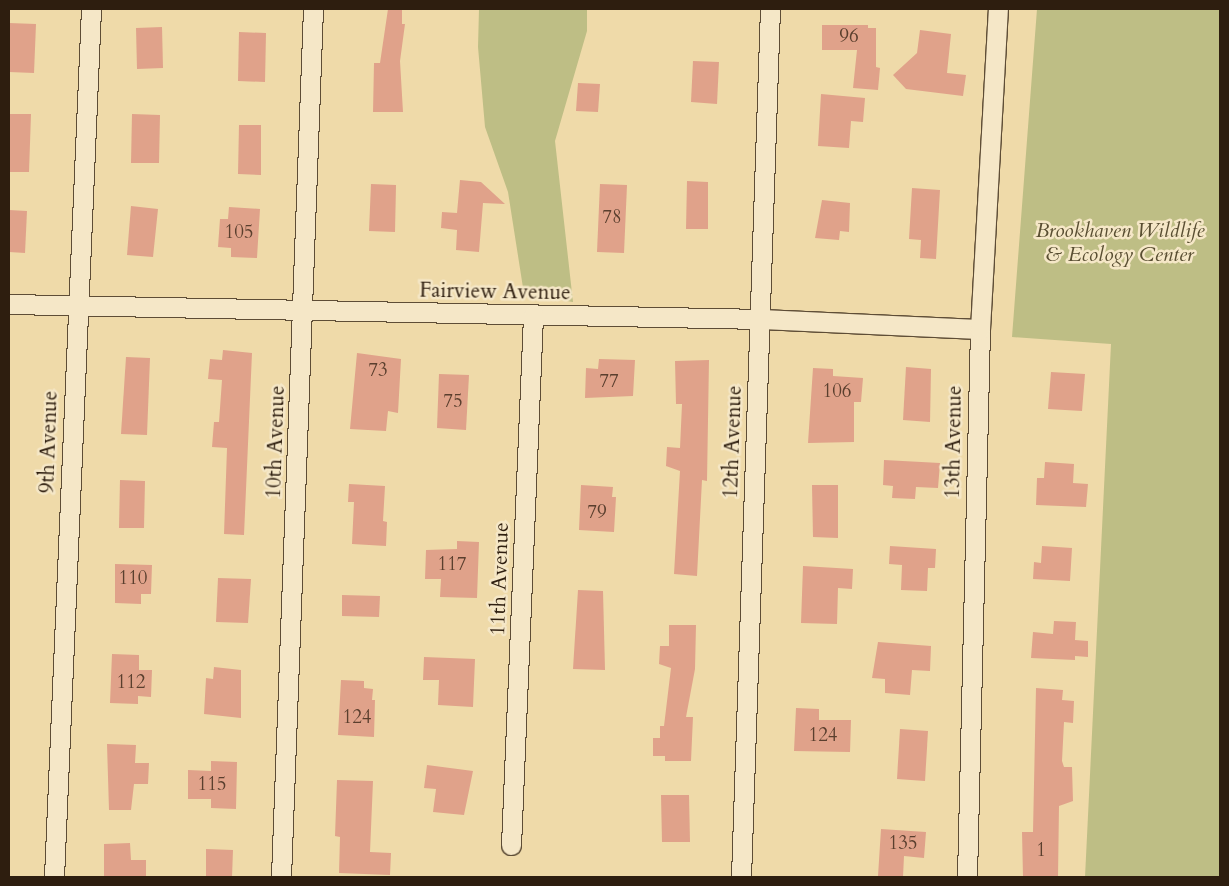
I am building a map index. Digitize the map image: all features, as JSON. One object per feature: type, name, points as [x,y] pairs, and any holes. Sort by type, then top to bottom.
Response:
[{"type":"street","name":"9th Avenue","points":[[54,877],[91,9]]},
{"type":"street","name":"10th Avenue","points":[[281,877],[313,9]]},
{"type":"street","name":"12th Avenue","points":[[741,877],[770,9]]},
{"type":"street","name":"13th Avenue","points":[[967,877],[980,329],[998,9]]},
{"type":"street","name":"Fairview Avenue","points":[[9,304],[760,319],[980,329]]},
{"type":"street","name":"11th Avenue","points":[[511,845],[533,315]]},
{"type":"green space","points":[[479,9],[587,9],[587,31],[555,141],[573,302],[524,294],[508,192],[485,127],[478,47]]},
{"type":"green space","name":"Brookhaven Wildlife & Ecology Center","points":[[1037,9],[1220,9],[1220,877],[1085,877],[1111,344],[1012,337]]},
{"type":"building","points":[[388,9],[402,9],[402,24],[405,24],[400,61],[403,112],[373,112],[374,63],[380,63]]},
{"type":"building","points":[[9,23],[36,24],[34,73],[9,72]]},
{"type":"building","points":[[822,25],[868,25],[868,28],[876,28],[876,67],[880,68],[878,90],[853,88],[857,50],[822,50]]},
{"type":"building","points":[[162,27],[163,68],[137,69],[136,28]]},
{"type":"building","points":[[920,30],[951,34],[947,73],[966,75],[963,96],[906,89],[893,75],[917,53]]},
{"type":"building","points":[[239,32],[266,33],[265,82],[238,81]]},
{"type":"building","points":[[693,61],[719,62],[717,104],[691,102]]},
{"type":"building","points":[[578,83],[600,84],[598,112],[576,111]]},
{"type":"building","points":[[821,94],[865,98],[863,122],[851,121],[849,148],[818,146]]},
{"type":"building","points":[[9,114],[31,114],[29,172],[9,172]]},
{"type":"building","points":[[132,114],[160,115],[159,163],[131,163]]},
{"type":"building","points":[[239,125],[261,125],[261,175],[238,174]]},
{"type":"building","points":[[460,180],[481,182],[505,204],[483,203],[479,252],[456,250],[457,230],[441,228],[442,212],[457,213]]},
{"type":"building","points":[[687,181],[708,182],[708,229],[686,229]]},
{"type":"building","points":[[371,184],[396,185],[395,232],[369,231]]},
{"type":"building","points":[[600,184],[627,185],[624,253],[597,252]]},
{"type":"building","points":[[912,188],[940,190],[936,259],[920,258],[921,240],[909,239]]},
{"type":"building","points":[[822,200],[850,203],[849,232],[840,231],[839,240],[815,238]]},
{"type":"building","points":[[131,206],[158,209],[153,257],[127,255]]},
{"type":"building","points":[[229,207],[260,209],[257,258],[231,257],[231,248],[218,247],[220,219],[228,219]]},
{"type":"building","points":[[9,210],[27,211],[25,253],[9,252]]},
{"type":"building","points":[[223,350],[252,353],[244,535],[224,534],[227,448],[212,447],[214,422],[219,422],[222,380],[208,379],[210,359],[222,360]]},
{"type":"building","points":[[357,353],[401,359],[398,413],[388,411],[386,431],[350,429]]},
{"type":"building","points":[[126,357],[150,358],[147,435],[121,434]]},
{"type":"building","points":[[599,359],[635,360],[633,396],[585,398],[586,368],[598,369]]},
{"type":"building","points":[[709,360],[707,481],[702,480],[697,576],[674,574],[680,471],[666,466],[667,447],[680,448],[682,404],[676,404],[675,361]]},
{"type":"building","points":[[906,367],[931,369],[930,422],[903,420]]},
{"type":"building","points":[[813,368],[833,369],[833,376],[863,378],[861,402],[854,402],[854,442],[808,443]]},
{"type":"building","points":[[1051,372],[1085,374],[1082,411],[1048,409]]},
{"type":"building","points":[[439,374],[469,375],[466,430],[437,428]]},
{"type":"building","points":[[884,460],[940,463],[938,488],[916,487],[915,499],[892,498],[893,486],[883,485]]},
{"type":"building","points":[[1045,462],[1074,464],[1073,483],[1088,484],[1086,507],[1036,505],[1037,478],[1044,478]]},
{"type":"building","points":[[120,480],[145,481],[144,528],[119,528]]},
{"type":"building","points":[[349,484],[385,486],[383,521],[387,522],[386,546],[352,544],[354,502],[348,502]]},
{"type":"building","points":[[581,485],[613,487],[612,497],[616,497],[614,532],[579,530]]},
{"type":"building","points":[[812,485],[838,485],[838,538],[813,537]]},
{"type":"building","points":[[457,541],[479,542],[477,598],[440,597],[441,579],[425,579],[426,550],[457,549]]},
{"type":"building","points":[[890,546],[936,549],[935,568],[928,568],[927,591],[901,590],[902,565],[889,564]]},
{"type":"building","points":[[1042,546],[1072,548],[1070,581],[1033,579],[1034,562],[1041,563]]},
{"type":"building","points":[[115,564],[152,565],[151,594],[141,594],[141,604],[115,603]]},
{"type":"building","points":[[803,566],[853,569],[852,589],[838,588],[837,624],[801,623]]},
{"type":"building","points":[[218,578],[251,579],[248,623],[216,622]]},
{"type":"building","points":[[578,590],[603,591],[605,670],[573,669]]},
{"type":"building","points":[[342,595],[380,596],[379,617],[342,616]]},
{"type":"building","points":[[1054,621],[1076,622],[1075,640],[1088,641],[1088,657],[1075,656],[1075,660],[1031,658],[1033,632],[1053,634]]},
{"type":"building","points":[[669,625],[696,625],[695,669],[686,717],[693,717],[691,761],[665,761],[665,756],[653,756],[653,738],[660,738],[660,726],[664,726],[671,668],[659,664],[660,646],[669,646]]},
{"type":"building","points":[[878,642],[931,646],[930,671],[912,670],[910,695],[885,693],[885,679],[872,678]]},
{"type":"building","points":[[112,654],[139,655],[139,670],[152,670],[151,697],[138,696],[138,704],[110,703]]},
{"type":"building","points":[[424,657],[475,659],[473,707],[438,705],[439,680],[423,680]]},
{"type":"building","points":[[214,667],[241,670],[241,718],[204,714],[206,678],[213,679]]},
{"type":"building","points":[[341,680],[364,681],[364,688],[373,689],[372,700],[375,700],[374,737],[338,735]]},
{"type":"building","points":[[1036,688],[1063,690],[1062,700],[1074,701],[1073,723],[1064,722],[1062,761],[1064,767],[1072,767],[1073,801],[1059,806],[1058,877],[1023,877],[1022,832],[1033,832]]},
{"type":"building","points":[[796,708],[819,709],[819,720],[851,720],[850,752],[794,751]]},
{"type":"building","points":[[900,729],[928,731],[925,781],[897,779]]},
{"type":"building","points":[[107,744],[136,745],[135,763],[149,763],[148,784],[134,784],[131,810],[109,810]]},
{"type":"building","points":[[211,761],[237,762],[236,809],[211,808],[211,799],[188,799],[188,770],[211,771]]},
{"type":"building","points":[[427,765],[473,771],[464,815],[433,812],[436,789],[424,788]]},
{"type":"building","points":[[337,780],[373,781],[370,852],[391,853],[390,875],[339,873],[340,837],[335,836]]},
{"type":"building","points":[[661,795],[689,795],[690,842],[662,842]]},
{"type":"building","points":[[881,829],[926,832],[924,858],[904,856],[903,877],[878,876]]},
{"type":"building","points":[[130,843],[131,860],[146,860],[146,877],[104,877],[104,844]]},
{"type":"building","points":[[206,849],[233,850],[232,877],[206,877]]}]
